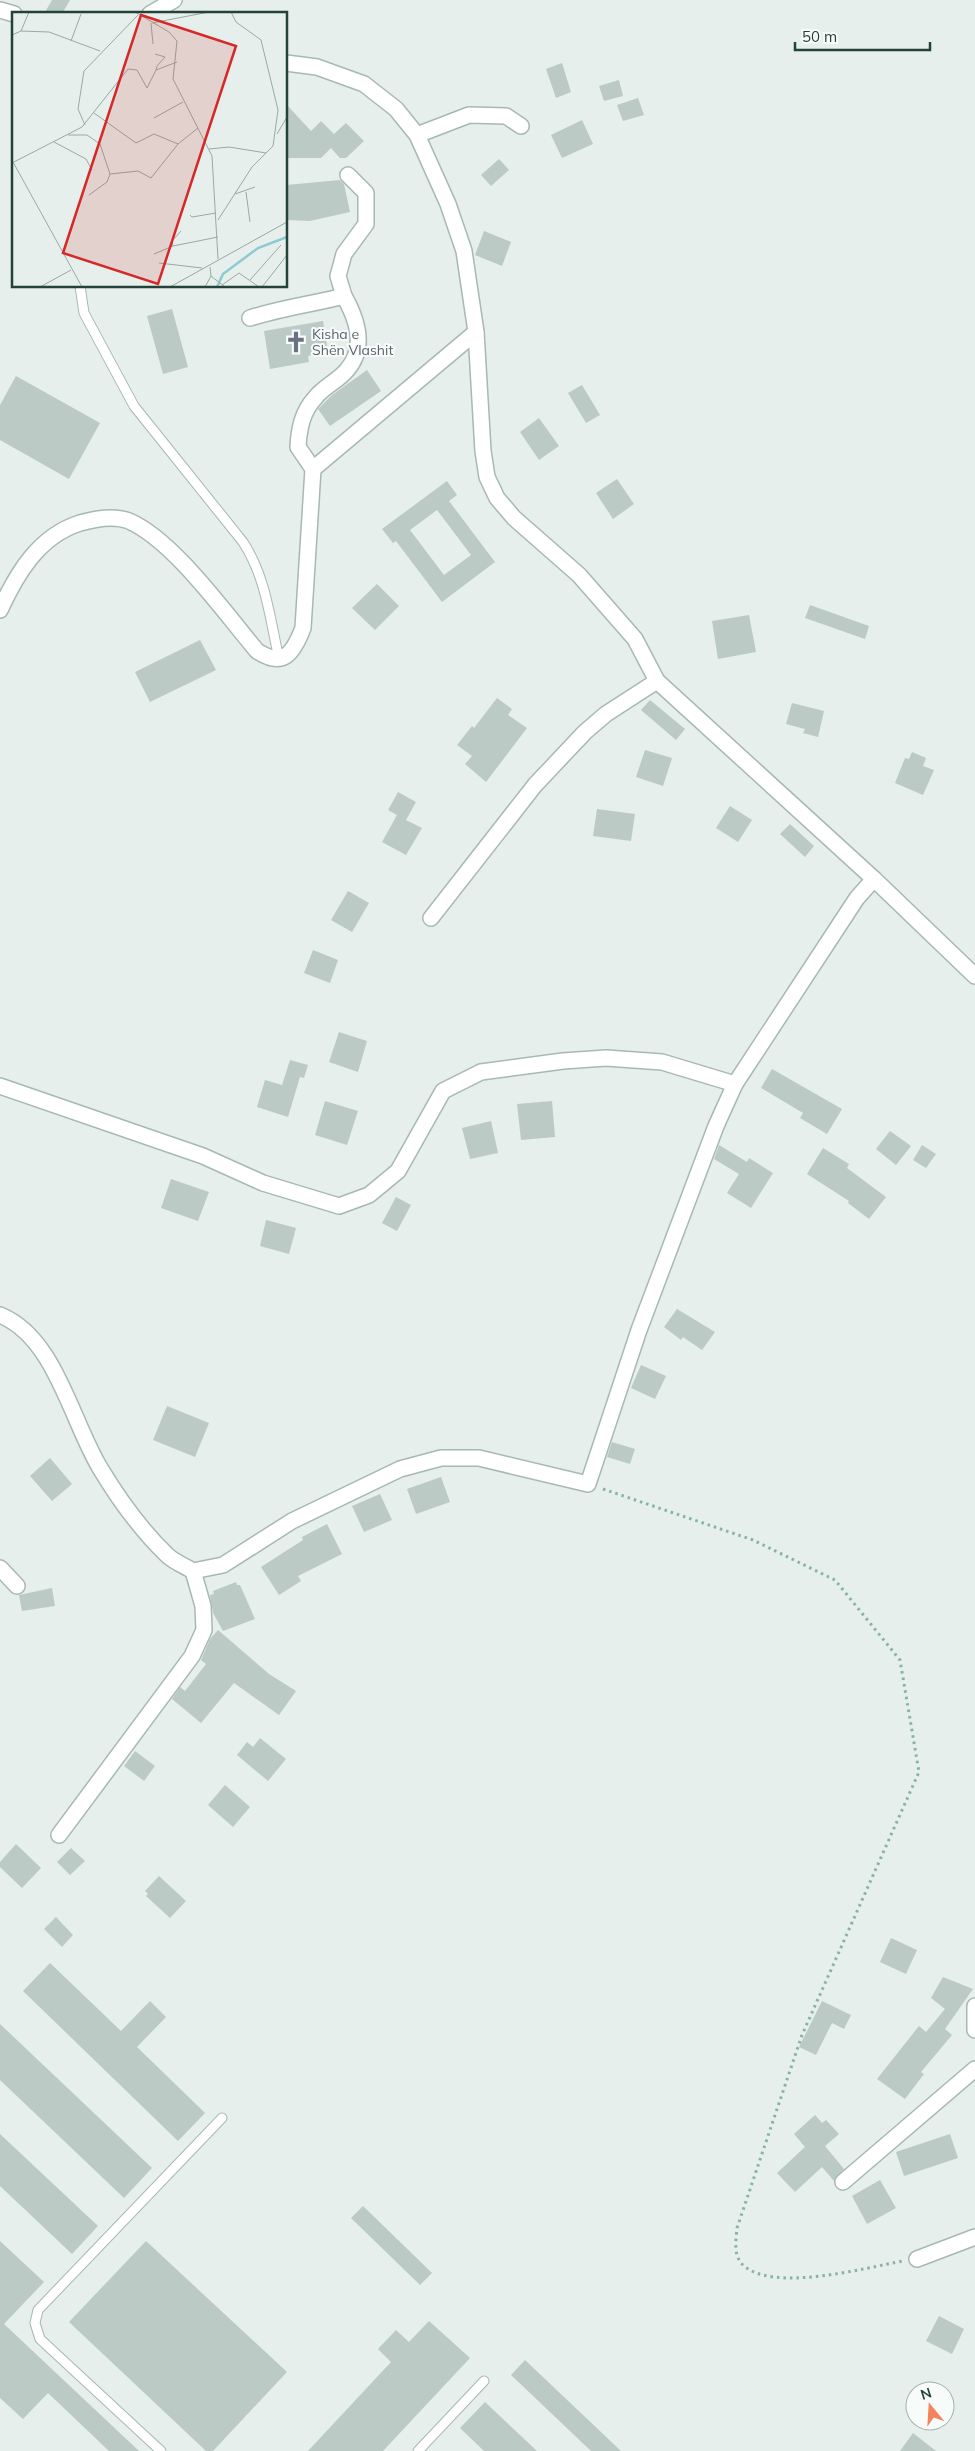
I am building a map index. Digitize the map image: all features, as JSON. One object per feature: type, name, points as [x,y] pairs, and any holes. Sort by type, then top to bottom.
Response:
[{"type":"street","points":[[153,12],[174,0]]},
{"type":"street","points":[[288,63],[317,67],[364,84],[396,109],[417,135],[448,204],[464,251],[476,332],[483,451],[487,477],[496,498],[514,518],[579,574],[635,639],[657,681],[874,878],[975,976]]},
{"type":"street","points":[[417,135],[469,115],[506,116],[521,126]]},
{"type":"street","points":[[0,610],[11,584],[42,543],[67,527],[96,518],[128,520],[155,538],[179,559],[257,651],[267,658],[279,659],[296,646],[303,628],[313,469],[298,447],[299,424],[314,398],[347,370],[359,347],[356,317],[344,296],[338,276],[344,254],[366,224],[366,193],[348,175]]},
{"type":"street","points":[[250,318],[283,308],[318,303],[344,296]]},
{"type":"street","points":[[313,469],[476,332]]},
{"type":"street","points":[[431,918],[535,786],[585,732],[606,714],[657,681]]},
{"type":"street","points":[[0,1315],[14,1321],[44,1352],[99,1467],[134,1517],[168,1556],[193,1571],[224,1565],[292,1521],[400,1469],[441,1458],[479,1458],[588,1484],[639,1330],[716,1126],[735,1084],[857,898],[874,878]]},
{"type":"street","points":[[0,1086],[203,1156],[264,1183],[339,1206],[369,1195],[398,1171],[443,1091],[481,1072],[563,1061],[606,1058],[662,1062],[735,1084]]},
{"type":"street","points":[[0,1568],[17,1586]]},
{"type":"street","points":[[59,1835],[192,1656],[204,1630],[203,1606],[193,1571]]},
{"type":"street","points":[[975,2006],[975,2030]]},
{"type":"street","points":[[843,2182],[975,2069]]},
{"type":"street","points":[[917,2259],[975,2237]]},
{"type":"lane","points":[[80,288],[84,314],[134,406],[254,558],[260,574],[279,659]]},
{"type":"lane","points":[[161,2451],[40,2339],[35,2323],[38,2310],[222,2118]]},
{"type":"lane","points":[[418,2451],[484,2381]]},
{"type":"path","points":[[588,1484],[753,1540],[835,1580],[900,1660],[919,1772],[802,2035],[740,2220],[736,2251],[742,2264],[760,2276],[804,2279],[917,2259]]},
{"type":"building","points":[[52,0],[70,0],[63,12],[45,12]]},
{"type":"building","points":[[562,63],[571,92],[556,98],[546,69]]},
{"type":"building","points":[[619,80],[623,96],[604,101],[599,86]]},
{"type":"building","points":[[638,98],[644,115],[623,121],[617,105]]},
{"type":"building","points":[[288,106],[311,131],[321,121],[334,134],[346,123],[364,141],[346,158],[340,158],[331,148],[321,158],[288,158]]},
{"type":"building","points":[[582,120],[593,144],[562,158],[551,135]]},
{"type":"building","points":[[499,159],[509,170],[491,186],[481,175]]},
{"type":"building","points":[[340,180],[344,184],[350,212],[310,221],[288,220],[288,185]]},
{"type":"building","points":[[484,231],[511,242],[502,266],[475,255]]},
{"type":"building","points":[[172,309],[188,367],[163,374],[147,316]]},
{"type":"building","name":"Kisha e Shën Vlashit","points":[[323,321],[328,352],[308,356],[309,362],[270,369],[264,331]]},
{"type":"building","points":[[367,370],[381,391],[330,426],[318,409],[332,395]]},
{"type":"building","points":[[16,376],[100,423],[69,479],[0,440],[0,405]]},
{"type":"building","points":[[582,385],[600,415],[586,423],[568,393]]},
{"type":"building","points":[[539,418],[559,446],[539,460],[520,432]]},
{"type":"building","points":[[617,479],[634,504],[613,519],[596,493]]},
{"type":"building","points":[[447,481],[457,495],[449,501],[495,562],[442,602],[396,541],[393,543],[382,529]],"holes":[[[437,510],[471,555],[444,575],[410,530]]]},
{"type":"building","points":[[377,584],[399,606],[375,630],[352,608]]},
{"type":"building","points":[[810,605],[869,626],[865,639],[805,618]]},
{"type":"building","points":[[749,615],[756,652],[718,659],[712,621]]},
{"type":"building","points":[[200,640],[216,670],[150,702],[135,672]]},
{"type":"building","points":[[497,698],[512,709],[508,715],[527,728],[486,782],[465,764],[472,756],[457,745],[472,726],[474,728]]},
{"type":"building","points":[[650,700],[685,729],[676,740],[641,710]]},
{"type":"building","points":[[792,703],[824,711],[818,737],[803,733],[805,729],[786,724]]},
{"type":"building","points":[[645,750],[672,758],[663,786],[636,777]]},
{"type":"building","points":[[912,752],[926,758],[923,766],[934,770],[923,795],[895,783],[905,758],[909,759]]},
{"type":"building","points":[[398,792],[416,802],[406,820],[422,828],[406,855],[382,842],[397,815],[388,810]]},
{"type":"building","points":[[730,806],[752,820],[738,842],[716,828]]},
{"type":"building","points":[[597,809],[635,814],[631,841],[593,836]]},
{"type":"building","points":[[790,824],[814,846],[805,857],[780,834]]},
{"type":"building","points":[[348,891],[369,903],[352,932],[331,920]]},
{"type":"building","points":[[313,950],[338,960],[330,983],[304,973]]},
{"type":"building","points":[[339,1032],[367,1041],[358,1072],[329,1062]]},
{"type":"building","points":[[290,1060],[308,1065],[304,1078],[300,1077],[288,1117],[257,1107],[265,1080],[282,1085]]},
{"type":"building","points":[[772,1069],[842,1109],[827,1134],[800,1118],[803,1113],[761,1088]]},
{"type":"building","points":[[325,1101],[358,1111],[347,1145],[315,1135]]},
{"type":"building","points":[[552,1101],[555,1137],[521,1140],[517,1104]]},
{"type":"building","points":[[491,1121],[498,1153],[470,1159],[462,1128]]},
{"type":"building","points":[[890,1131],[911,1146],[896,1165],[876,1149]]},
{"type":"building","points":[[719,1145],[747,1162],[749,1158],[773,1173],[751,1208],[727,1193],[739,1174],[714,1159]]},
{"type":"building","points":[[922,1145],[936,1154],[926,1168],[913,1160]]},
{"type":"building","points":[[823,1148],[849,1164],[847,1168],[886,1197],[869,1219],[848,1203],[849,1201],[807,1174]]},
{"type":"building","points":[[171,1179],[209,1192],[198,1221],[161,1208]]},
{"type":"building","points":[[396,1197],[411,1205],[397,1231],[382,1223]]},
{"type":"building","points":[[266,1220],[296,1228],[289,1254],[260,1246]]},
{"type":"building","points":[[677,1309],[715,1332],[702,1350],[683,1337],[681,1340],[664,1327]]},
{"type":"building","points":[[641,1365],[666,1376],[655,1399],[631,1388]]},
{"type":"building","points":[[167,1406],[209,1423],[195,1457],[153,1440]]},
{"type":"building","points":[[612,1442],[635,1449],[630,1464],[607,1457]]},
{"type":"building","points":[[50,1458],[72,1484],[52,1501],[30,1476]]},
{"type":"building","points":[[441,1477],[450,1502],[416,1514],[407,1489]]},
{"type":"building","points":[[380,1494],[392,1520],[364,1532],[352,1506]]},
{"type":"building","points":[[327,1524],[342,1554],[298,1576],[301,1581],[279,1595],[261,1567],[303,1540],[302,1537]]},
{"type":"building","points":[[236,1582],[237,1585],[240,1585],[255,1619],[223,1631],[213,1613],[210,1595],[214,1594],[213,1591]]},
{"type":"building","points":[[52,1588],[55,1606],[22,1611],[19,1595]]},
{"type":"building","points":[[218,1630],[269,1674],[296,1691],[279,1715],[234,1683],[201,1723],[172,1699],[180,1687],[185,1691],[206,1664],[201,1660],[210,1639]]},
{"type":"building","points":[[260,1738],[286,1759],[268,1781],[237,1755],[247,1742],[253,1747]]},
{"type":"building","points":[[135,1751],[155,1766],[144,1781],[124,1766]]},
{"type":"building","points":[[225,1785],[250,1807],[233,1827],[208,1805]]},
{"type":"building","points":[[16,1844],[41,1868],[22,1888],[0,1867],[0,1862]]},
{"type":"building","points":[[71,1848],[85,1861],[70,1875],[57,1862]]},
{"type":"building","points":[[159,1876],[186,1901],[170,1918],[146,1896],[148,1894],[145,1891]]},
{"type":"building","points":[[56,1917],[73,1935],[62,1947],[44,1929]]},
{"type":"building","points":[[891,1938],[917,1950],[906,1974],[880,1962]]},
{"type":"building","points":[[50,1963],[121,2031],[150,2001],[166,2017],[137,2047],[205,2113],[178,2141],[23,1991]]},
{"type":"building","points":[[943,1977],[973,1989],[945,2029],[952,2035],[921,2072],[924,2074],[905,2099],[877,2079],[919,2026],[926,2032],[945,2009],[931,1998]]},
{"type":"building","points":[[822,2001],[851,2015],[844,2029],[832,2023],[816,2055],[799,2047]]},
{"type":"building","points":[[0,2024],[152,2168],[124,2198],[0,2080]]},
{"type":"building","points":[[815,2115],[822,2123],[826,2120],[839,2134],[825,2146],[844,2169],[834,2181],[822,2167],[795,2192],[777,2173],[805,2147],[794,2134]]},
{"type":"building","points":[[0,2134],[98,2226],[72,2254],[0,2186]]},
{"type":"building","points":[[950,2134],[958,2158],[904,2176],[896,2152]]},
{"type":"building","points":[[880,2180],[896,2208],[867,2224],[852,2196]]},
{"type":"building","points":[[363,2206],[432,2273],[420,2285],[351,2218]]},
{"type":"building","points":[[0,2241],[44,2282],[4,2324],[139,2451],[109,2451],[48,2393],[23,2419],[0,2398]]},
{"type":"building","points":[[146,2241],[287,2372],[213,2451],[206,2451],[69,2322]]},
{"type":"building","points":[[939,2316],[964,2329],[952,2354],[926,2341]]},
{"type":"building","points":[[429,2321],[470,2358],[383,2451],[308,2451],[391,2362],[378,2349],[396,2330],[409,2342]]},
{"type":"building","points":[[525,2360],[621,2451],[591,2451],[511,2375]]},
{"type":"building","points":[[485,2402],[537,2451],[484,2451],[460,2428]]},
{"type":"building","points":[[913,2433],[936,2451],[900,2451]]},
{"type":"place","name":"Kisha e Shën Vlashit","points":[[296,342]]}]
